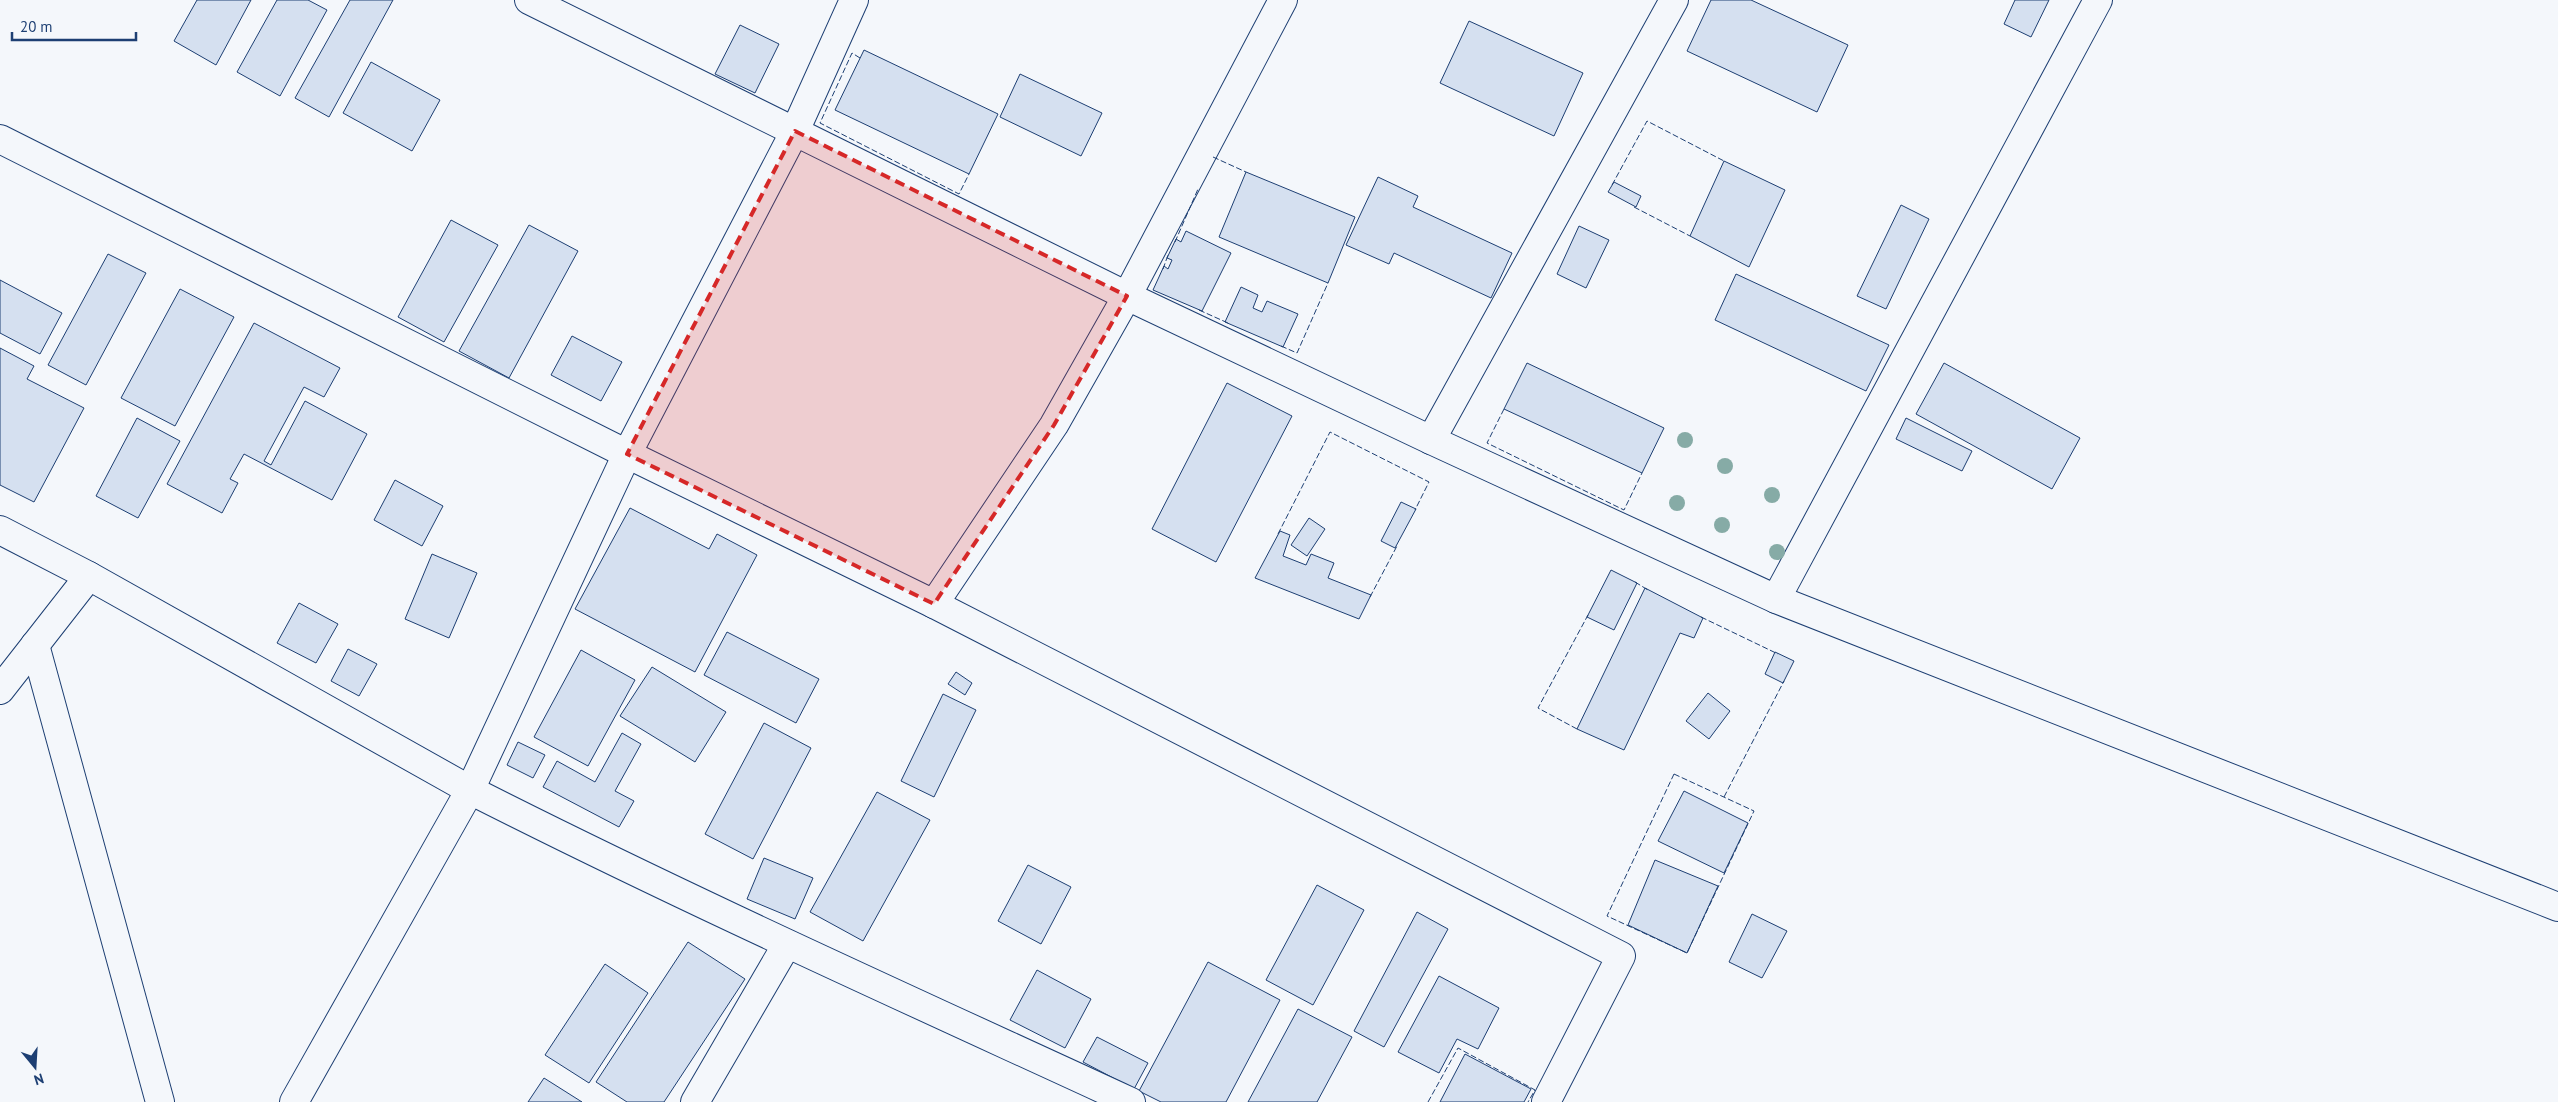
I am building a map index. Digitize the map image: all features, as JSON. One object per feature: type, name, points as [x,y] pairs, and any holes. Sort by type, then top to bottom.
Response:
[{"type":"street","points":[[529,0],[1127,296],[1431,440],[1776,599],[2558,907]]},
{"type":"street","points":[[294,1102],[470,790],[627,454],[795,130],[854,0]]},
{"type":"street","points":[[934,604],[1054,425],[1127,296],[1283,0]]},
{"type":"street","points":[[1431,440],[1674,0]]},
{"type":"street","points":[[1776,599],[2098,0]]},
{"type":"street","points":[[0,139],[627,454],[934,604],[1621,956],[1546,1102]]},
{"type":"street","points":[[0,530],[89,576],[470,790],[786,944],[1131,1102]]},
{"type":"street","points":[[0,690],[89,576]]},
{"type":"street","points":[[35,645],[160,1102]]},
{"type":"street","points":[[695,1102],[786,944]]},
{"type":"highlighted area","points":[[795,131],[1127,296],[1054,425],[934,604],[627,454]]},
{"type":"building","points":[[197,0],[251,0],[216,65],[174,41]]},
{"type":"building","points":[[277,0],[308,0],[327,10],[280,96],[237,72]]},
{"type":"building","points":[[350,0],[393,0],[329,117],[295,98]]},
{"type":"building","points":[[1711,0],[1751,0],[1848,45],[1817,112],[1687,51]]},
{"type":"building","points":[[2015,0],[2049,0],[2031,37],[2004,24]]},
{"type":"building","points":[[1469,21],[1583,73],[1554,136],[1440,83]]},
{"type":"building","points":[[740,25],[779,44],[755,93],[715,74]]},
{"type":"building","points":[[864,50],[998,114],[969,174],[835,110]]},
{"type":"building","points":[[371,62],[440,100],[412,151],[343,113]]},
{"type":"building","points":[[1020,74],[1102,113],[1081,156],[1000,117]]},
{"type":"building","points":[[1724,161],[1785,190],[1749,267],[1690,236]]},
{"type":"building","points":[[1246,172],[1355,217],[1328,283],[1219,237]]},
{"type":"building","points":[[1378,177],[1418,196],[1413,207],[1512,253],[1491,298],[1394,253],[1389,264],[1346,245]]},
{"type":"building","points":[[1614,182],[1641,196],[1636,207],[1608,192]]},
{"type":"building","points":[[1901,205],[1929,219],[1886,309],[1857,296]]},
{"type":"building","points":[[451,220],[498,245],[444,342],[398,317]]},
{"type":"building","points":[[529,225],[578,251],[509,378],[459,351]]},
{"type":"building","points":[[1579,226],[1609,240],[1586,288],[1557,274]]},
{"type":"building","points":[[1186,231],[1231,253],[1202,311],[1153,290],[1164,266],[1168,269],[1172,260],[1167,258],[1176,239],[1181,242]]},
{"type":"building","points":[[108,254],[146,273],[86,385],[48,365]]},
{"type":"building","points":[[1736,274],[1889,345],[1866,391],[1715,320]]},
{"type":"building","points":[[0,280],[62,313],[40,354],[0,333]]},
{"type":"building","points":[[1241,287],[1258,295],[1253,308],[1262,312],[1267,301],[1298,314],[1283,347],[1225,322]]},
{"type":"building","points":[[180,289],[234,317],[175,426],[121,398]]},
{"type":"building","points":[[254,323],[340,368],[324,397],[304,387],[264,461],[271,465],[305,401],[367,434],[332,500],[244,454],[230,479],[238,483],[222,513],[167,484]]},
{"type":"building","points":[[572,336],[622,362],[601,401],[551,375]]},
{"type":"building","points":[[0,348],[34,366],[27,379],[84,408],[34,502],[0,485]]},
{"type":"building","points":[[1527,363],[1664,428],[1642,473],[1504,409]]},
{"type":"building","points":[[1944,363],[2080,438],[2052,489],[1916,414]]},
{"type":"building","points":[[1227,383],[1292,416],[1216,562],[1152,529]]},
{"type":"building","points":[[137,418],[180,441],[138,518],[96,496]]},
{"type":"building","points":[[1906,418],[1972,451],[1962,471],[1896,439]]},
{"type":"building","points":[[395,480],[443,506],[422,546],[374,520]]},
{"type":"building","points":[[1401,502],[1416,509],[1395,548],[1381,541]]},
{"type":"building","points":[[630,508],[709,549],[717,534],[757,555],[695,672],[575,609]]},
{"type":"building","points":[[1309,518],[1325,529],[1307,556],[1291,545]]},
{"type":"building","points":[[1280,531],[1290,535],[1283,556],[1306,565],[1311,554],[1334,563],[1328,578],[1371,595],[1359,619],[1255,578]]},
{"type":"building","points":[[432,554],[477,573],[449,638],[405,619]]},
{"type":"building","points":[[1611,570],[1637,583],[1614,630],[1587,617]]},
{"type":"building","points":[[1645,588],[1703,618],[1694,638],[1680,633],[1624,750],[1577,729]]},
{"type":"building","points":[[299,603],[338,624],[316,663],[277,643]]},
{"type":"building","points":[[727,632],[819,679],[796,723],[704,675]]},
{"type":"building","points":[[348,649],[377,664],[359,696],[331,681]]},
{"type":"building","points":[[581,650],[635,680],[588,766],[534,737]]},
{"type":"building","points":[[1775,652],[1794,661],[1783,683],[1765,674]]},
{"type":"building","points":[[652,667],[726,712],[695,762],[620,716]]},
{"type":"building","points":[[956,672],[972,683],[965,695],[948,684]]},
{"type":"building","points":[[1708,693],[1730,711],[1709,739],[1686,721]]},
{"type":"building","points":[[943,694],[976,710],[934,797],[901,781]]},
{"type":"building","points":[[764,723],[811,748],[753,859],[705,834]]},
{"type":"building","points":[[622,733],[641,744],[615,791],[634,801],[619,827],[543,787],[557,761],[595,782]]},
{"type":"building","points":[[518,742],[545,755],[533,778],[507,765]]},
{"type":"building","points":[[1684,791],[1748,823],[1724,873],[1658,841]]},
{"type":"building","points":[[877,792],[930,820],[863,941],[810,912]]},
{"type":"building","points":[[764,858],[813,878],[795,919],[747,899]]},
{"type":"building","points":[[1655,860],[1718,886],[1687,953],[1628,925]]},
{"type":"building","points":[[1028,865],[1071,887],[1041,944],[998,921]]},
{"type":"building","points":[[1317,885],[1364,910],[1313,1005],[1266,980]]},
{"type":"building","points":[[1417,912],[1448,929],[1384,1047],[1354,1031]]},
{"type":"building","points":[[1752,914],[1787,931],[1762,978],[1729,962]]},
{"type":"building","points":[[688,942],[745,979],[664,1102],[627,1102],[596,1082]]},
{"type":"building","points":[[1208,962],[1280,1000],[1226,1102],[1161,1102],[1139,1091]]},
{"type":"building","points":[[605,964],[648,993],[589,1083],[545,1055]]},
{"type":"building","points":[[1037,970],[1091,999],[1065,1048],[1010,1020]]},
{"type":"building","points":[[1439,976],[1499,1008],[1478,1049],[1457,1039],[1439,1073],[1398,1052]]},
{"type":"building","points":[[1298,1009],[1352,1037],[1317,1102],[1248,1102]]},
{"type":"building","points":[[1097,1037],[1148,1063],[1134,1089],[1083,1062]]},
{"type":"building","points":[[1465,1054],[1531,1089],[1524,1102],[1440,1102]]},
{"type":"building","points":[[544,1078],[582,1102],[528,1102]]},
{"type":"fence","points":[[860,58],[852,53],[820,123],[959,194],[969,174]]},
{"type":"fence","points":[[1612,185],[1647,121],[1724,161]]},
{"type":"fence","points":[[1213,157],[1246,172]]},
{"type":"fence","points":[[1175,242],[1198,189]]},
{"type":"fence","points":[[1634,207],[1690,236]]},
{"type":"fence","points":[[1163,269],[1168,255]]},
{"type":"fence","points":[[1281,346],[1297,353],[1328,283]]},
{"type":"fence","points":[[1199,310],[1228,323]]},
{"type":"fence","points":[[1504,409],[1487,443],[1624,510],[1642,473]]},
{"type":"fence","points":[[1278,534],[1330,432],[1429,482],[1415,510]]},
{"type":"fence","points":[[1370,597],[1397,546]]},
{"type":"fence","points":[[1635,582],[1648,590]]},
{"type":"fence","points":[[1577,729],[1538,708],[1588,615]]},
{"type":"fence","points":[[1701,617],[1778,654]]},
{"type":"fence","points":[[1724,797],[1784,681]]},
{"type":"fence","points":[[1674,774],[1754,811],[1687,953],[1607,916],[1674,774]]},
{"type":"fence","points":[[1428,1102],[1458,1048],[1535,1090],[1528,1102]]}]
